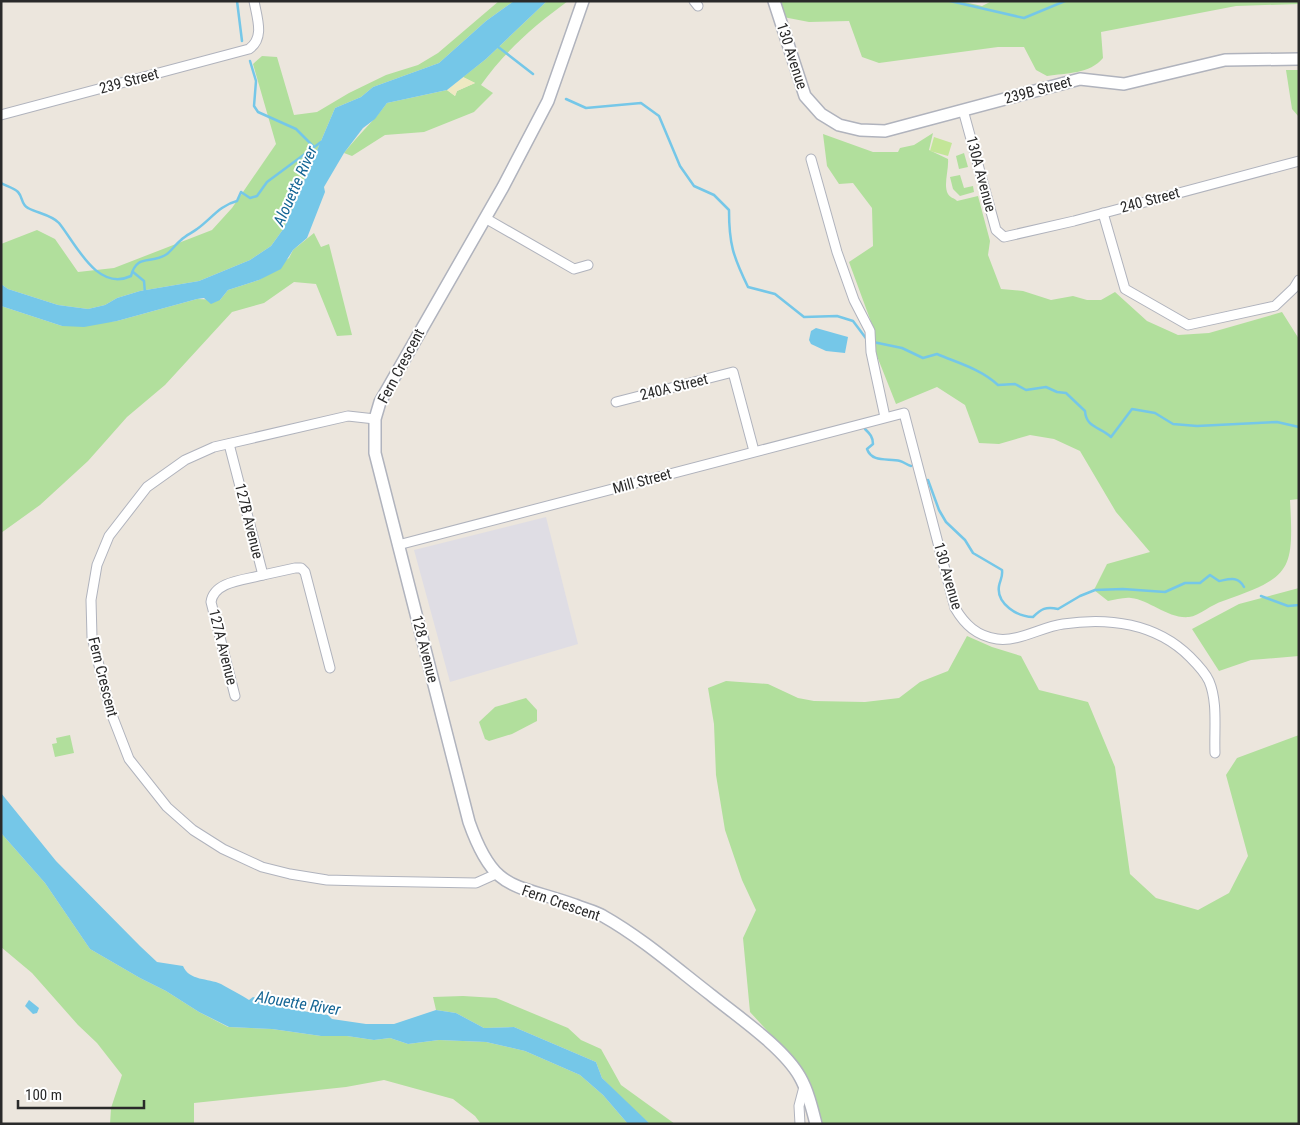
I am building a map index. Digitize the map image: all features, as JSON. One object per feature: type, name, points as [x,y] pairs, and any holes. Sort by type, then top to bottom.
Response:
[{"type":"street","name":"239 Street","points":[[1,115],[249,49],[255,45],[260,33],[254,1]]},
{"type":"street","name":"Fern Crescent","points":[[583,1],[548,102],[485,218],[386,391],[375,419],[348,416],[214,447],[185,460],[147,487],[109,536],[97,565],[91,600],[92,637],[110,710],[129,759],[167,807],[193,830],[223,849],[262,867],[290,874],[327,880],[476,883],[496,874],[516,888],[555,898],[602,915],[643,942],[747,1023],[790,1064],[804,1086],[816,1124]]},
{"type":"street","name":"130 Avenue","points":[[774,1],[805,96],[821,114],[839,124]]},
{"type":"street","name":"239B Street","points":[[839,124],[860,130],[885,131],[1080,79],[1124,84],[1225,60],[1299,59]]},
{"type":"street","name":"130A Avenue","points":[[963,110],[994,224],[1001,236]]},
{"type":"street","points":[[811,159],[837,252],[854,300],[869,326],[871,352],[885,417]]},
{"type":"street","name":"240 Street","points":[[1001,236],[1013,237],[1299,161]]},
{"type":"street","points":[[1103,213],[1125,289],[1188,325],[1275,306],[1297,286]]},
{"type":"street","points":[[485,218],[574,269],[588,265]]},
{"type":"street","name":"240A Street","points":[[616,402],[733,372],[754,451]]},
{"type":"street","name":"130 Avenue","points":[[885,417],[904,413],[955,608],[967,625],[981,634],[1005,639],[1061,624],[1116,622],[1146,629],[1164,637],[1182,649],[1200,667],[1209,681],[1214,703],[1215,753]]},
{"type":"street","name":"Mill Street","points":[[398,545],[885,417]]},
{"type":"street","name":"128 Avenue","points":[[375,419],[375,454],[469,822],[484,857],[496,874]]},
{"type":"street","name":"127B Avenue","points":[[229,444],[263,575],[295,568],[301,568],[305,572],[330,668]]},
{"type":"street","name":"127A Avenue","points":[[235,696],[211,602],[212,595],[220,586],[263,575]]},
{"type":"street","points":[[800,1124],[799,1106],[804,1086]]},
{"type":"shaded area","points":[[546,517],[578,644],[450,682],[414,550]]},
{"type":"green space","points":[[499,1],[514,1],[486,21],[439,63],[373,87],[361,97],[335,108],[284,228],[271,246],[250,260],[199,281],[140,291],[117,298],[105,305],[88,309],[58,305],[8,289],[1,284],[1,244],[37,230],[55,239],[78,272],[114,268],[212,230],[232,208],[276,144],[253,64],[262,56],[277,57],[294,115],[317,112],[349,93],[386,75],[418,65],[438,53]]},
{"type":"green space","points":[[547,1],[568,1],[532,29],[500,61],[481,85],[493,93],[474,112],[424,132],[385,135],[352,156],[344,153],[387,103],[447,90],[455,96],[457,91],[475,83],[463,77],[486,59]]},
{"type":"green space","points":[[774,1],[960,1],[982,6],[992,1],[1299,1],[1299,4],[1236,6],[1101,32],[1103,58],[1098,63],[1085,70],[1047,76],[1036,70],[1024,47],[998,47],[879,63],[862,57],[849,21],[809,22],[778,16]]},
{"type":"green space","points":[[1286,70],[1299,70],[1299,117],[1292,109]]},
{"type":"green space","points":[[933,133],[929,150],[948,159],[946,186],[949,195],[957,201],[978,196],[990,241],[988,255],[1001,289],[1023,291],[1051,300],[1073,296],[1087,300],[1101,300],[1115,292],[1147,321],[1178,335],[1209,333],[1282,312],[1299,339],[1299,499],[1290,500],[1291,543],[1284,569],[1275,577],[1246,593],[1189,617],[1174,615],[1138,599],[1122,598],[1108,601],[1094,590],[1107,564],[1150,552],[1116,512],[1080,451],[1054,439],[1030,435],[999,444],[979,443],[965,405],[937,387],[896,404],[875,351],[874,330],[849,262],[873,246],[872,208],[853,183],[839,184],[827,166],[823,134],[873,152],[898,152],[900,148],[914,145]]},
{"type":"green space","points":[[934,137],[952,143],[948,156],[930,151]]},
{"type":"green space","points":[[964,153],[968,167],[959,169],[956,156]]},
{"type":"green space","points":[[960,175],[964,188],[973,186],[974,192],[960,196],[953,189],[950,177]]},
{"type":"green space","points":[[314,233],[321,247],[329,244],[352,335],[337,336],[316,284],[294,282],[264,303],[232,312],[165,385],[127,417],[88,461],[40,505],[1,533],[1,306],[62,326],[117,321],[197,299],[220,300],[228,290],[259,280],[289,258],[293,250]]},
{"type":"green space","points":[[1299,588],[1299,656],[1251,660],[1219,671],[1192,629],[1239,604]]},
{"type":"green space","points":[[967,636],[992,647],[1021,656],[1039,690],[1088,702],[1115,767],[1130,874],[1156,898],[1198,910],[1229,893],[1248,856],[1226,775],[1237,758],[1299,735],[1299,1124],[822,1124],[810,1082],[796,1062],[750,1012],[743,938],[756,910],[742,880],[725,830],[716,775],[714,724],[708,688],[726,681],[768,684],[798,698],[814,701],[865,702],[899,698],[920,682],[948,671]]},
{"type":"green space","points":[[526,698],[537,710],[537,721],[512,734],[489,741],[485,739],[479,722],[495,707]]},
{"type":"green space","points":[[70,735],[74,753],[55,757],[52,744],[57,743],[56,738]]},
{"type":"green space","points":[[1,833],[45,883],[90,949],[228,1027],[272,1029],[321,1036],[347,1036],[374,1040],[390,1038],[408,1044],[439,1040],[486,1042],[525,1051],[580,1075],[603,1095],[628,1124],[481,1124],[475,1116],[453,1099],[384,1080],[346,1087],[194,1103],[194,1124],[110,1124],[111,1108],[122,1075],[97,1043],[78,1025],[32,973],[1,947]]},
{"type":"green space","points":[[433,997],[496,998],[568,1028],[581,1040],[601,1049],[621,1085],[675,1124],[650,1124],[630,1107],[602,1078],[596,1062],[514,1027],[484,1028],[456,1013],[436,1010]]},
{"type":"sand","points":[[463,77],[475,83],[457,91],[455,96],[447,90]]},
{"type":"water","points":[[514,1],[547,1],[486,59],[447,90],[387,103],[375,119],[363,128],[344,153],[324,187],[325,192],[307,238],[293,250],[281,269],[259,280],[228,290],[220,300],[211,304],[204,298],[197,299],[117,321],[84,327],[62,326],[1,306],[1,284],[8,289],[58,305],[88,309],[105,305],[117,298],[140,291],[199,281],[250,260],[271,246],[284,228],[335,108],[361,97],[373,87],[439,63],[486,21]]},
{"type":"water","points":[[816,328],[848,337],[845,353],[826,351],[811,344],[809,340],[811,331]]},
{"type":"water","points":[[1,793],[56,861],[157,962],[183,966],[194,977],[221,984],[249,1000],[253,997],[290,1009],[328,1015],[332,1019],[366,1024],[394,1024],[436,1010],[456,1013],[484,1028],[514,1027],[596,1062],[602,1078],[650,1124],[628,1124],[603,1095],[580,1075],[525,1051],[486,1042],[439,1040],[408,1044],[390,1038],[374,1040],[347,1036],[321,1036],[272,1029],[229,1027],[199,1012],[166,991],[90,949],[45,883],[1,833]]},
{"type":"water","points":[[29,1000],[39,1008],[37,1013],[33,1014],[25,1006]]},
{"type":"waterway","points":[[237,1],[242,41]]},
{"type":"waterway","points":[[950,1],[1024,18],[1065,1]]},
{"type":"waterway","points":[[497,46],[533,74]]},
{"type":"waterway","name":"Alouette River","points":[[250,61],[256,81],[254,106],[258,112],[296,129],[313,146]]},
{"type":"waterway","points":[[566,99],[586,108],[641,103],[659,116],[680,166],[694,186],[714,195],[729,210],[733,250],[748,287],[775,294],[804,317],[837,316],[853,321],[868,341]]},
{"type":"waterway","name":"Alouette River","points":[[1,183],[18,192],[26,207],[56,220],[80,253],[98,272],[108,277],[119,279],[131,276],[137,264],[167,254],[183,238],[220,209],[237,201],[241,192],[250,198],[257,196],[267,182],[321,142]]},
{"type":"waterway","points":[[133,272],[144,281],[145,293]]},
{"type":"waterway","points":[[873,342],[902,348],[923,358],[937,354],[977,371],[998,385],[1015,384],[1026,390],[1046,387],[1057,392],[1066,393],[1085,411],[1086,417],[1091,424],[1111,437],[1132,409],[1155,413],[1173,424],[1197,426],[1277,422],[1299,427]]},
{"type":"waterway","points":[[865,429],[870,434],[873,444],[867,449],[869,453],[876,458],[900,461],[911,466]]},
{"type":"waterway","points":[[928,480],[939,510],[946,522],[965,540],[973,553],[1002,570],[999,586],[1001,598],[1004,604],[1021,615],[1033,617],[1044,609],[1058,609],[1080,596],[1095,590],[1123,589],[1165,592],[1185,583],[1200,583],[1210,575],[1219,581],[1230,579],[1239,581],[1244,587]]},
{"type":"waterway","points":[[1261,596],[1288,606],[1299,605]]}]
